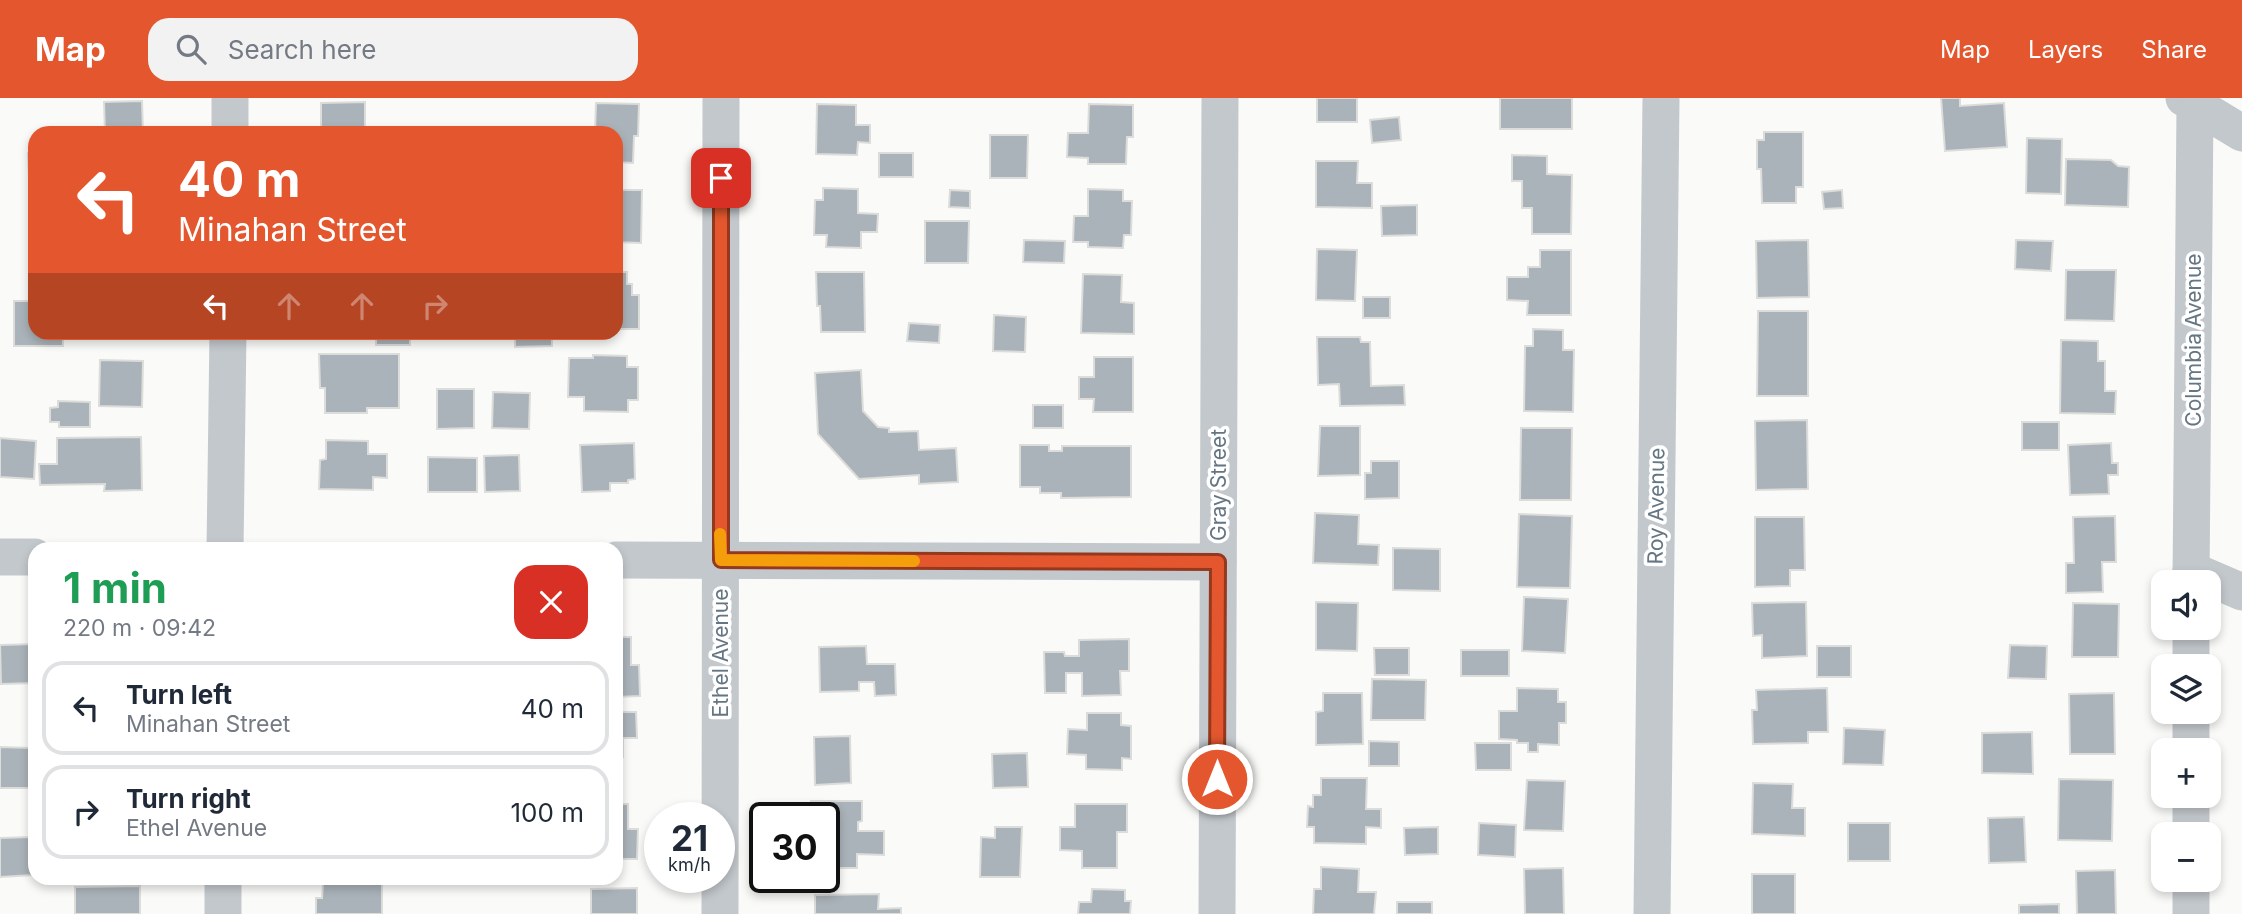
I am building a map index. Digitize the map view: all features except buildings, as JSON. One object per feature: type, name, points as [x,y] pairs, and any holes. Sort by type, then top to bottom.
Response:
[{"type":"street","points":[[230,98],[230,126]]},
{"type":"street","name":"Ethel Avenue","points":[[720,914],[721,98]]},
{"type":"street","name":"Gray Street","points":[[1217,914],[1220,98]]},
{"type":"street","name":"Roy Avenue","points":[[1652,914],[1661,98]]},
{"type":"street","points":[[2192,100],[2242,133]]},
{"type":"street","name":"Columbia Avenue","points":[[2191,570],[2192,100]]},
{"type":"street","points":[[225,542],[228,340]]},
{"type":"street","points":[[0,557],[28,557]]},
{"type":"street","points":[[623,560],[1218,562]]},
{"type":"street","points":[[2221,585],[2242,592]]},
{"type":"street","points":[[223,885],[223,914]]},
{"type":"street","points":[[2191,892],[2191,914]]},
{"type":"slow traffic","points":[[720,534],[721,560],[914,561]]},
{"type":"route","points":[[721,178],[721,560],[1218,562],[1217,779]]}]
